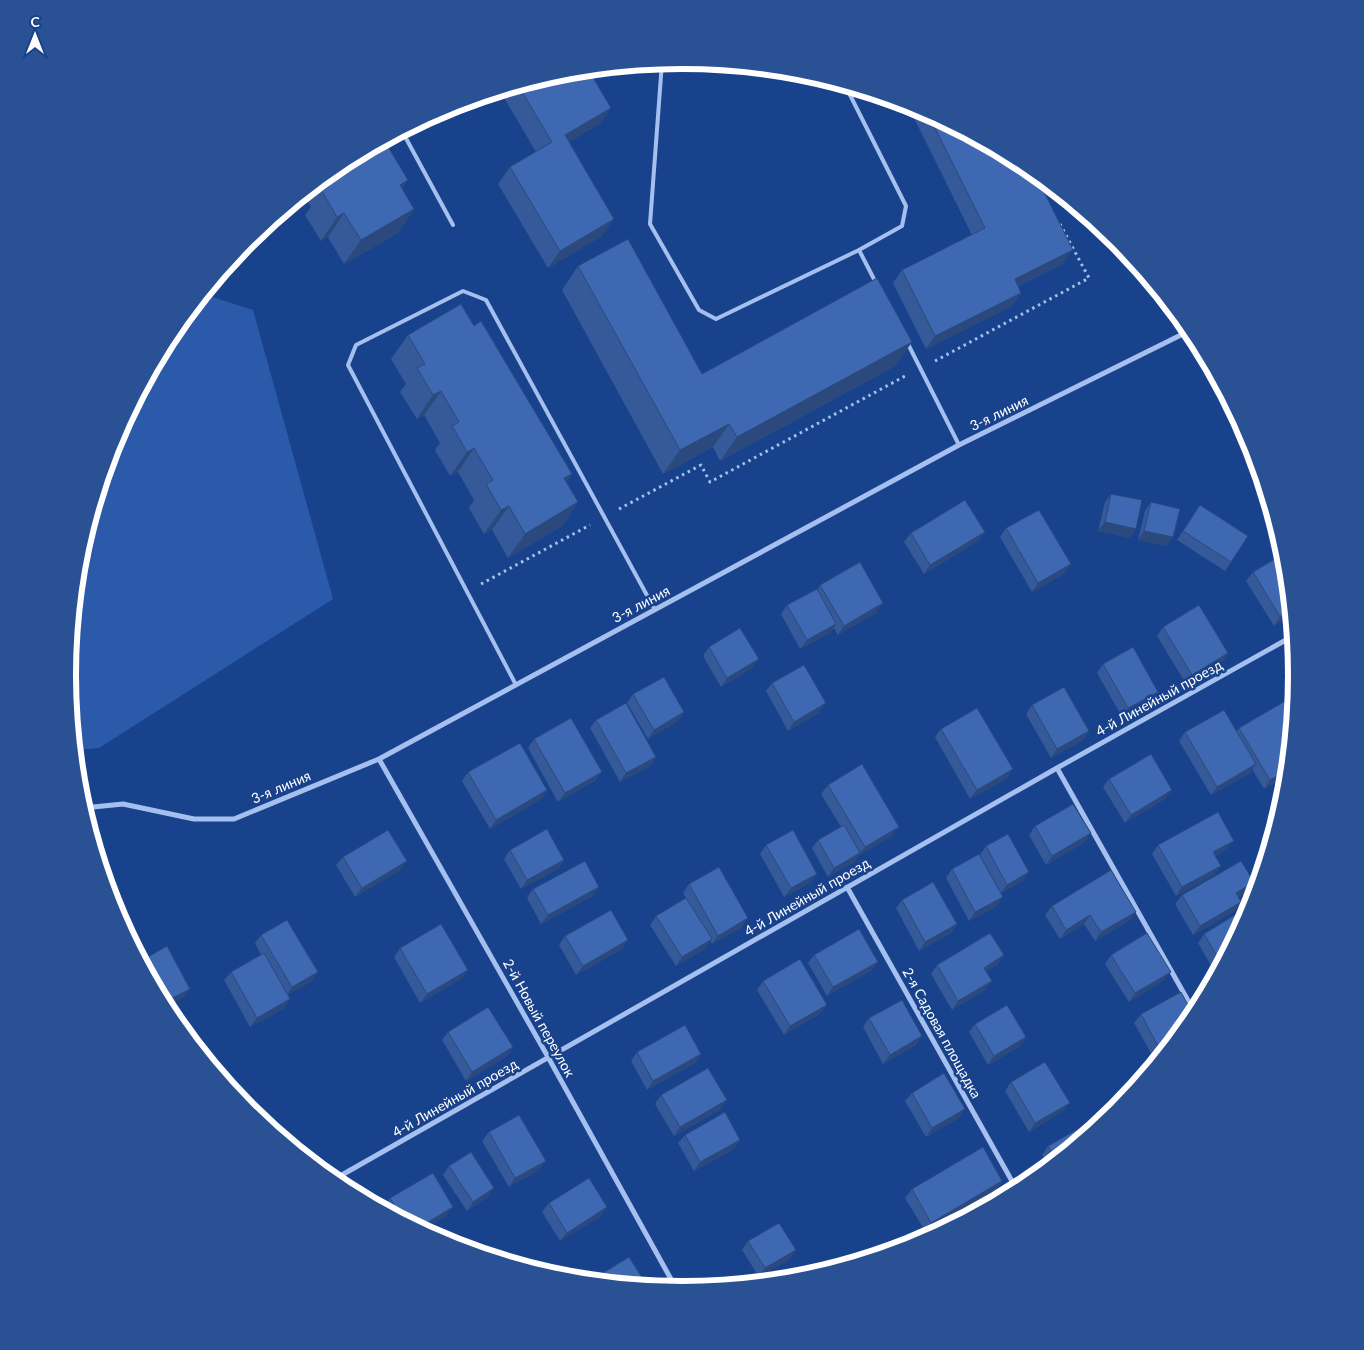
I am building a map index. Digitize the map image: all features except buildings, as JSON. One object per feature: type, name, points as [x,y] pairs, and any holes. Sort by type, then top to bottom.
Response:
[{"type":"street","name":"3-я линия","points":[[90,807],[123,804],[194,819],[234,819],[378,759],[959,445],[1183,334]]},
{"type":"street","name":"4-й Линейный проезд","points":[[340,1176],[1287,639]]},
{"type":"street","name":"2-й Новый переулок","points":[[378,759],[548,1057],[672,1281]]},
{"type":"street","points":[[1057,768],[1190,1005]]},
{"type":"street","name":"2-я Cадовая площадка","points":[[847,887],[1013,1183]]},
{"type":"lane","points":[[661,70],[650,224],[699,310],[716,319],[859,250],[902,226],[906,206],[849,92]]},
{"type":"lane","points":[[405,136],[453,225]]},
{"type":"lane","points":[[859,250],[876,284]]},
{"type":"lane","points":[[516,685],[348,365],[356,345],[463,291],[486,300],[655,610]]},
{"type":"lane","points":[[903,335],[959,445]]},
{"type":"path","points":[[467,592],[701,465],[710,482],[1089,278],[1058,219]]},
{"type":"shaded area","points":[[209,296],[253,310],[333,599],[99,748],[81,749],[76,675],[77,635],[81,596],[96,518],[122,443],[138,407],[178,338]]}]
